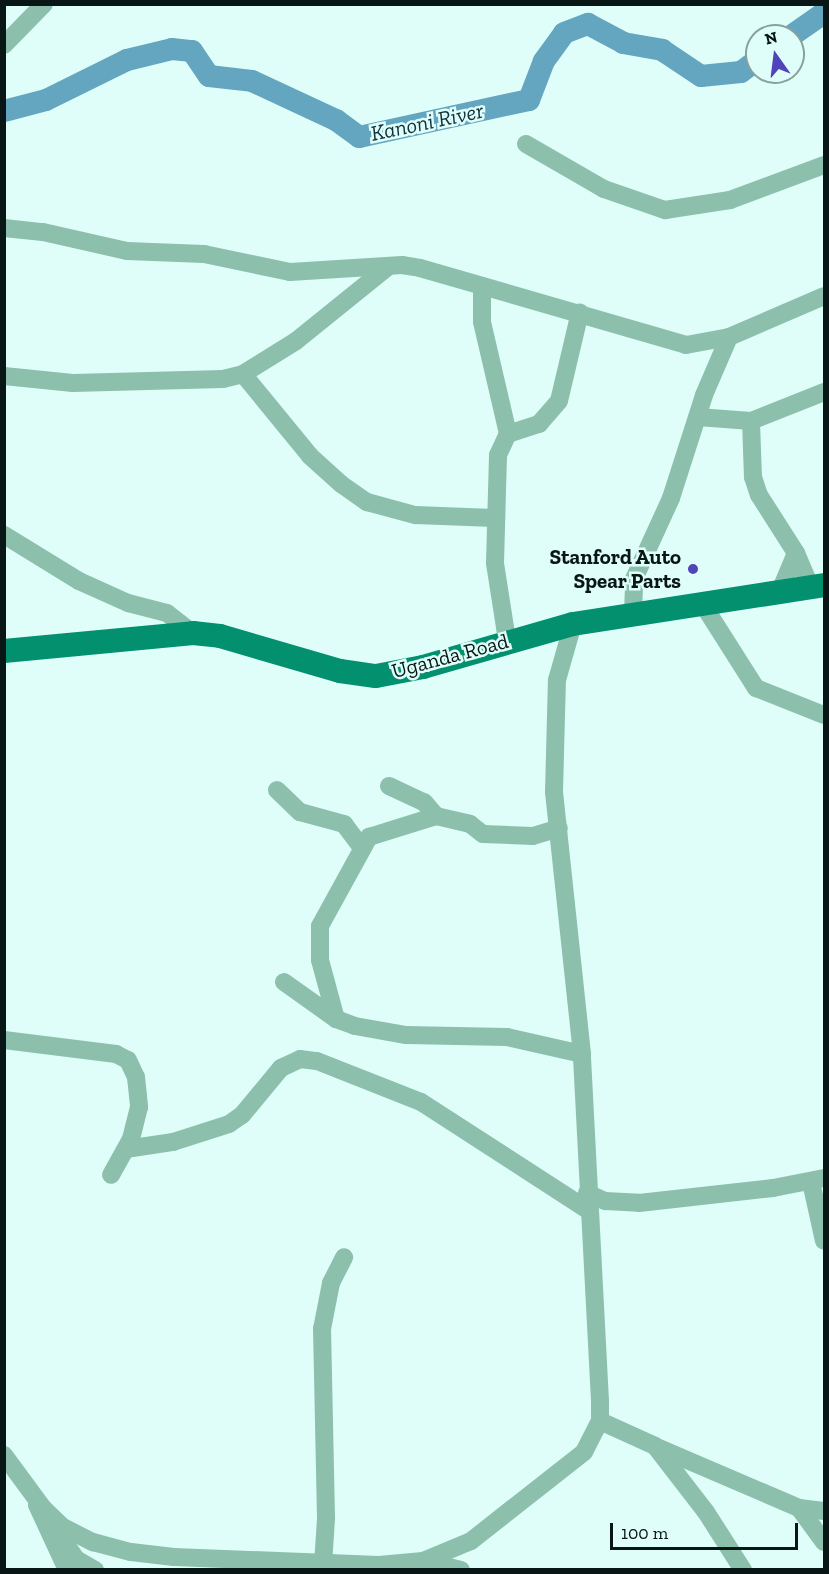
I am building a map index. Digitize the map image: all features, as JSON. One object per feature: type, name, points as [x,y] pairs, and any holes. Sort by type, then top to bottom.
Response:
[{"type":"main road","name":"Uganda Road","points":[[4,651],[193,633],[263,647],[340,671],[375,676],[423,667],[507,640],[573,624],[817,586]]},
{"type":"street","points":[[4,45],[44,4]]},
{"type":"street","points":[[526,144],[604,189],[665,210],[730,200],[801,177],[825,165]]},
{"type":"street","points":[[4,228],[43,232],[128,251],[204,254],[290,272],[389,266],[438,271],[686,345],[729,337],[787,309],[825,296]]},
{"type":"street","points":[[4,376],[73,383],[146,384],[224,379],[243,374],[296,341],[389,266]]},
{"type":"street","points":[[482,286],[482,322],[508,434],[498,455],[494,518],[496,582],[507,640]]},
{"type":"street","points":[[508,434],[539,424],[559,401],[580,312]]},
{"type":"street","points":[[633,614],[634,579],[671,498],[698,417],[729,337]]},
{"type":"street","points":[[243,374],[310,456],[341,484],[367,502],[415,515],[494,518]]},
{"type":"street","points":[[698,417],[751,421],[825,392]]},
{"type":"street","points":[[751,421],[753,477],[759,495],[817,586]]},
{"type":"street","points":[[4,535],[79,581],[128,603],[167,613],[193,633]]},
{"type":"street","points":[[780,591],[796,554]]},
{"type":"street","points":[[702,603],[756,688],[825,715]]},
{"type":"street","points":[[423,1561],[471,1541],[519,1505],[584,1452],[600,1421],[587,1202],[582,1054],[554,792],[557,680],[573,624]]},
{"type":"street","points":[[389,786],[423,802],[436,816]]},
{"type":"street","points":[[276,790],[300,812],[344,824],[362,848]]},
{"type":"street","points":[[336,1019],[317,943],[320,926],[369,837],[436,816],[470,824],[483,834],[533,836],[559,828]]},
{"type":"street","points":[[284,982],[336,1019],[406,1035],[507,1037],[582,1054]]},
{"type":"street","points":[[4,1040],[105,1052],[128,1060],[136,1077],[139,1107],[126,1149],[111,1175]]},
{"type":"street","points":[[126,1149],[174,1142],[229,1124],[243,1115],[281,1068],[300,1059],[317,1061],[415,1098],[587,1202],[639,1203],[818,1180],[825,1241]]},
{"type":"street","points":[[323,1565],[326,1518],[322,1329],[331,1283],[344,1257]]},
{"type":"street","points":[[600,1421],[799,1508],[825,1511]]},
{"type":"street","points":[[655,1446],[706,1512],[743,1569]]},
{"type":"street","points":[[4,1455],[33,1495],[63,1527],[93,1542],[131,1552],[323,1565],[423,1561],[461,1569]]},
{"type":"street","points":[[33,1495],[64,1568]]},
{"type":"street","points":[[799,1508],[825,1542]]},
{"type":"street","points":[[63,1527],[68,1546],[76,1559],[95,1569]]},
{"type":"waterway","name":"Kanoni River","points":[[805,26],[824,13]]},
{"type":"waterway","name":"Kanoni River","points":[[4,111],[46,100],[127,60],[172,49],[192,51],[209,76],[252,81],[336,120],[359,137],[529,100],[544,61],[564,33],[588,24],[623,43],[662,50],[701,76],[741,72],[745,69]]},
{"type":"place","name":"Stanford Auto Spear Parts","points":[[693,569]]}]
